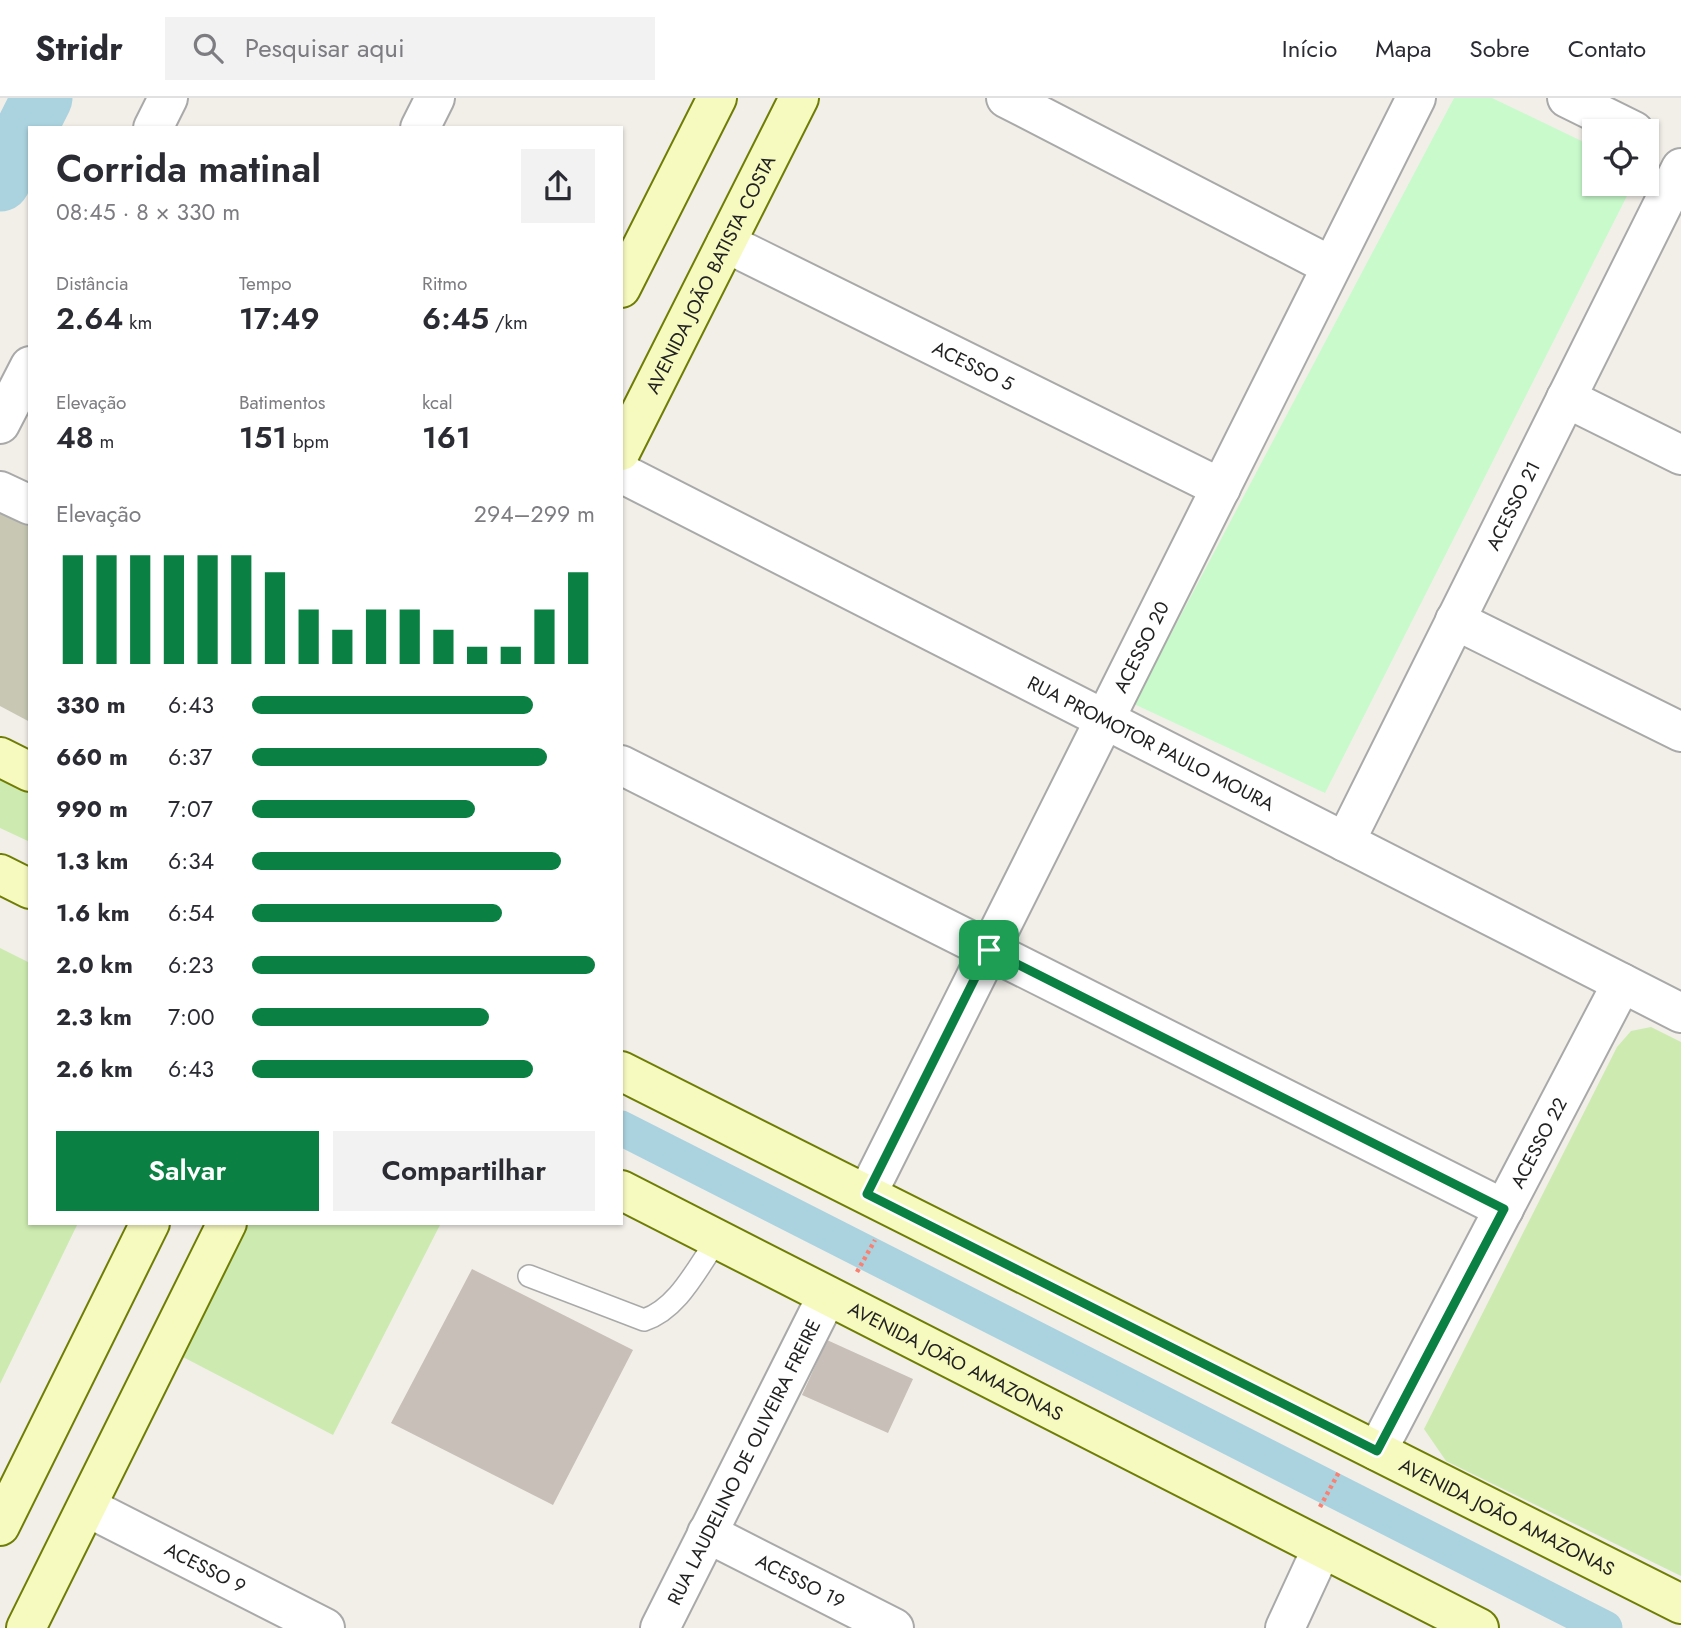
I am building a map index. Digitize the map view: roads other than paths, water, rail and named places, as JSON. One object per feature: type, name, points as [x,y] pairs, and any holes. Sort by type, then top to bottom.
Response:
[{"type":"street","points":[[154,126],[168,98]]},
{"type":"street","points":[[421,126],[435,98]]},
{"type":"street","points":[[623,284],[717,98]]},
{"type":"street","name":"AVENIDA JOÃO BATISTA COSTA","points":[[623,447],[799,98]]},
{"type":"street","points":[[1006,98],[1331,266]]},
{"type":"street","name":"ACESSO 20","points":[[867,1194],[1416,98]]},
{"type":"street","points":[[1567,98],[1610,119]]},
{"type":"street","points":[[1659,144],[1681,155]]},
{"type":"street","name":"ACESSO 21","points":[[1345,842],[1681,168]]},
{"type":"street","name":"ACESSO 5","points":[[726,243],[1220,488]]},
{"type":"street","points":[[0,424],[28,370]]},
{"type":"street","points":[[1566,398],[1681,455]]},
{"type":"street","name":"RUA PROMOTOR PAULO MOURA","points":[[623,474],[1681,1013]]},
{"type":"street","points":[[0,491],[28,504]]},
{"type":"street","points":[[1455,620],[1681,732]]},
{"type":"street","points":[[0,757],[28,771]]},
{"type":"street","points":[[623,766],[1504,1209]]},
{"type":"street","points":[[0,874],[28,888]]},
{"type":"street","name":"ACESSO 22","points":[[1377,1451],[1622,983]]},
{"type":"street","name":"AVENIDA JOÃO AMAZONAS","points":[[623,1071],[1681,1604]]},
{"type":"street","name":"AVENIDA JOÃO AMAZONAS","points":[[623,1191],[717,1240],[840,1287],[1319,1532],[1479,1628]]},
{"type":"street","points":[[0,1525],[149,1225]]},
{"type":"street","points":[[26,1628],[226,1225]]},
{"type":"street","name":"RUA LAUDELINO DE OLIVEIRA FREIRE","points":[[660,1628],[707,1533],[840,1287]]},
{"type":"street","name":"ACESSO 9","points":[[87,1507],[325,1628]]},
{"type":"street","points":[[1285,1628],[1319,1532]]},
{"type":"street","name":"ACESSO 19","points":[[707,1533],[894,1628]]},
{"type":"lane","points":[[529,1276],[643,1320],[658,1315],[676,1298],[717,1240]]},
{"type":"waterway","points":[[0,181],[42,98]]},
{"type":"waterway","points":[[623,1129],[1605,1628]]}]
